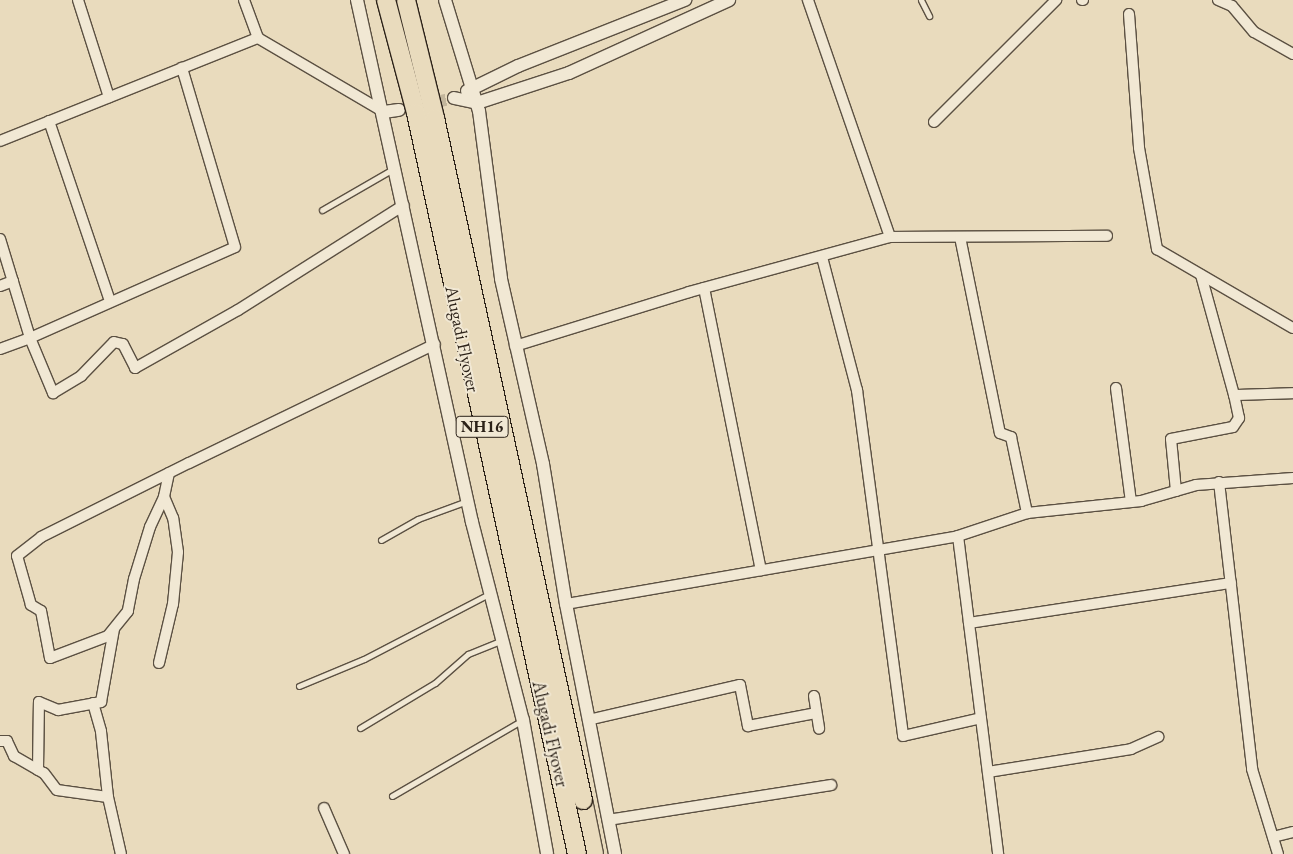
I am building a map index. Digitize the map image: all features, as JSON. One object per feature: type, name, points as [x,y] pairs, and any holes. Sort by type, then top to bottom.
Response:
[{"type":"highway","name":"Alugadi Flyover","points":[[386,0],[416,113],[577,854]]},
{"type":"highway","name":"Alugadi Flyover","points":[[406,0],[435,118],[466,272],[594,854]]},
{"type":"street","points":[[78,0],[109,97]]},
{"type":"street","points":[[244,0],[258,38],[384,112],[399,110]]},
{"type":"street","points":[[357,0],[384,112],[468,500],[523,720],[547,854]]},
{"type":"street","points":[[445,0],[477,102],[501,279],[543,464],[566,604],[615,854]]},
{"type":"street","points":[[685,0],[566,46],[473,87],[454,98],[477,102],[569,73],[729,0]]},
{"type":"street","points":[[808,0],[890,237]]},
{"type":"street","points":[[934,122],[1056,0]]},
{"type":"street","points":[[1218,0],[1232,6],[1254,32],[1293,54]]},
{"type":"street","points":[[1129,14],[1139,148],[1157,250],[1293,328]]},
{"type":"street","points":[[0,141],[258,38]]},
{"type":"street","points":[[0,349],[30,338],[235,247],[182,68]]},
{"type":"street","points":[[49,121],[110,301]]},
{"type":"street","points":[[0,238],[30,338],[53,393],[81,376],[114,342],[123,344],[135,368],[238,310],[404,205]]},
{"type":"street","points":[[515,346],[704,288],[890,237],[1107,236]]},
{"type":"street","points":[[960,237],[1000,433],[1011,437],[1027,514]]},
{"type":"street","points":[[822,257],[857,390],[903,736],[981,718]]},
{"type":"street","points":[[1176,491],[1171,439],[1233,427],[1239,418],[1201,275]]},
{"type":"street","points":[[0,286],[13,281]]},
{"type":"street","points":[[704,288],[761,570]]},
{"type":"street","points":[[169,473],[164,497],[150,527],[128,611],[108,636],[50,658],[41,611],[31,605],[17,556],[41,537],[169,473],[435,344]]},
{"type":"street","points":[[1116,388],[1131,502]]},
{"type":"street","points":[[1234,395],[1293,393]]},
{"type":"street","points":[[566,604],[958,536],[1027,514],[1131,502],[1219,482],[1293,478]]},
{"type":"street","points":[[1219,482],[1252,770],[1278,854]]},
{"type":"street","points":[[159,663],[173,604],[178,552],[174,518],[164,497]]},
{"type":"street","points":[[958,536],[998,854]]},
{"type":"street","points":[[969,623],[1231,583]]},
{"type":"street","points":[[38,770],[39,702],[58,710],[101,702],[106,686],[114,628]]},
{"type":"street","points":[[588,720],[740,685],[748,726],[816,713]]},
{"type":"street","points":[[814,696],[819,729]]},
{"type":"street","points":[[93,703],[101,731],[108,797],[120,854]]},
{"type":"street","points":[[988,772],[1131,749],[1158,737]]},
{"type":"street","points":[[0,741],[7,741],[14,756],[38,770],[57,790],[108,797]]},
{"type":"street","points":[[608,820],[831,785]]},
{"type":"street","points":[[324,808],[341,853]]},
{"type":"street","points":[[1273,837],[1293,832]]},
{"type":"lane","points":[[922,0],[929,16]]},
{"type":"lane","points":[[322,210],[396,168]]},
{"type":"lane","points":[[381,540],[418,519],[468,500]]},
{"type":"lane","points":[[299,686],[364,659],[490,593]]},
{"type":"lane","points":[[360,728],[435,683],[468,654],[502,640]]},
{"type":"lane","points":[[392,796],[523,720]]},
{"type":"tunnel","points":[[399,110],[454,98]]}]
